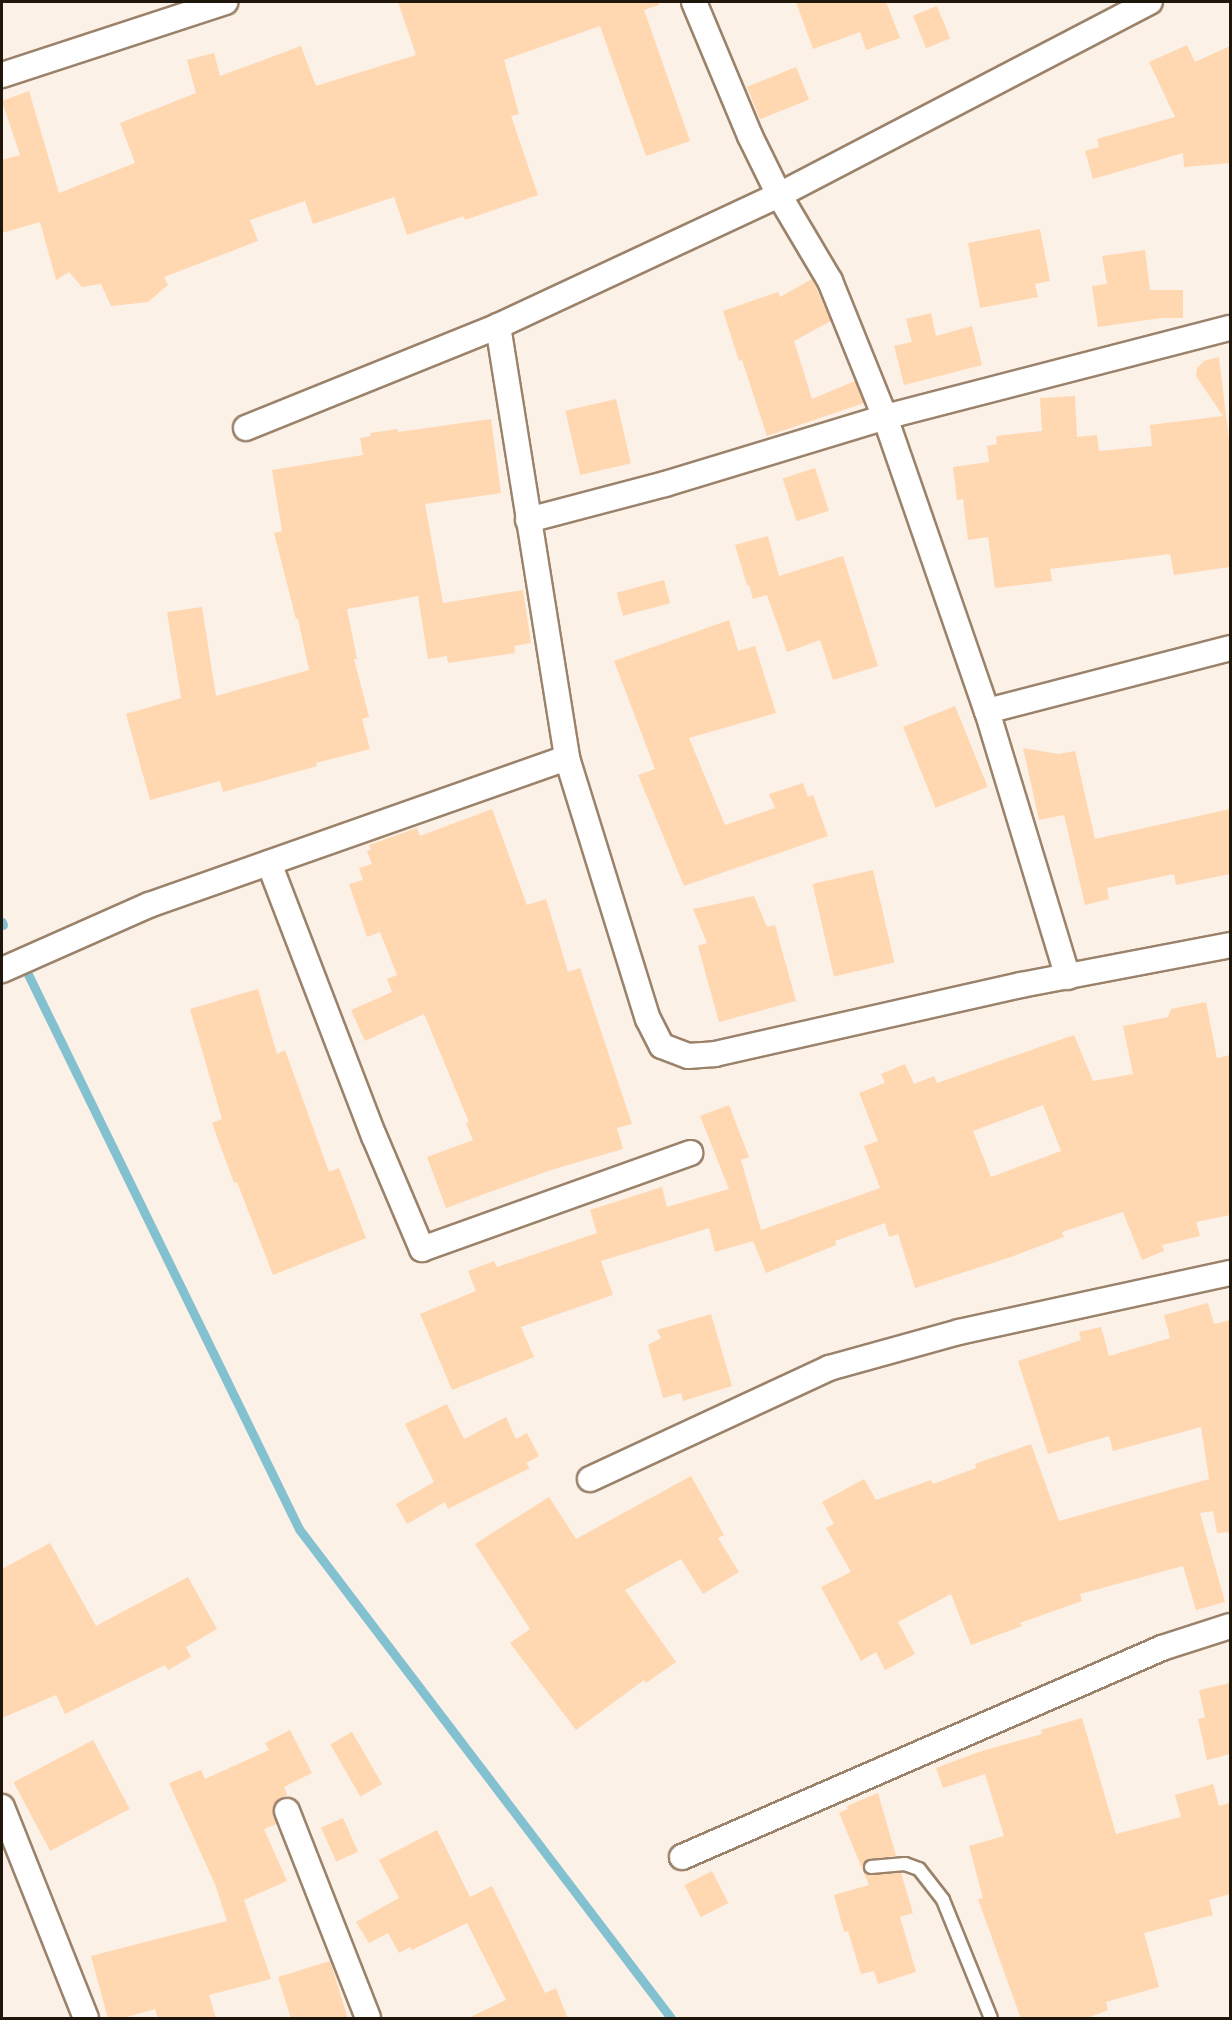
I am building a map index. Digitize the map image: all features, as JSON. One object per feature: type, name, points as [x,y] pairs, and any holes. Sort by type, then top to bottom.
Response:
[{"type":"street","points":[[2,75],[225,2]]},
{"type":"street","points":[[694,2],[750,136],[779,195],[830,281],[885,417],[987,711],[1068,977]]},
{"type":"street","points":[[246,428],[498,326],[779,195],[1121,8],[1149,2]]},
{"type":"street","points":[[498,326],[567,758],[648,1019],[662,1046],[688,1056],[715,1054],[1068,977],[1230,945]]},
{"type":"street","points":[[528,520],[665,484],[885,417],[1230,328]]},
{"type":"street","points":[[987,711],[1230,648]]},
{"type":"street","points":[[2,970],[148,905],[567,758]]},
{"type":"street","points":[[268,863],[374,1136],[422,1249],[690,1153]]},
{"type":"street","points":[[590,1479],[829,1368],[959,1332],[1230,1273]]},
{"type":"street","points":[[682,1857],[1162,1648],[1230,1626]]},
{"type":"street","points":[[2,1807],[86,2019]]},
{"type":"street","points":[[287,1810],[368,2019]]},
{"type":"lane","points":[[871,1867],[905,1864],[918,1869],[937,1892],[943,1900],[991,2019]]},
{"type":"building","points":[[398,2],[658,2],[659,5],[644,10],[690,141],[646,156],[600,26],[504,60],[519,114],[511,116],[538,195],[465,220],[464,216],[407,235],[394,197],[313,224],[305,201],[250,220],[258,241],[164,277],[168,285],[148,302],[111,306],[101,284],[82,287],[69,272],[56,280],[40,222],[2,233],[2,160],[20,155],[2,101],[29,91],[59,193],[135,163],[120,123],[196,93],[187,60],[214,53],[220,76],[301,46],[316,86],[416,55]]},
{"type":"building","points":[[796,2],[886,2],[900,38],[866,50],[860,32],[813,49]]},
{"type":"building","points":[[937,6],[950,38],[926,48],[913,16]]},
{"type":"building","points":[[1187,45],[1195,62],[1230,46],[1230,163],[1184,167],[1183,153],[1093,179],[1085,151],[1099,147],[1097,139],[1175,117],[1149,62]]},
{"type":"building","points":[[796,67],[809,99],[760,119],[747,87]]},
{"type":"building","points":[[1040,229],[1050,281],[1035,284],[1038,297],[980,308],[968,243]]},
{"type":"building","points":[[1145,250],[1150,290],[1183,290],[1183,318],[1161,318],[1098,327],[1092,286],[1107,284],[1102,256]]},
{"type":"building","points":[[812,279],[831,321],[794,341],[812,399],[855,381],[864,403],[767,436],[723,311],[778,292],[780,297]]},
{"type":"building","points":[[931,313],[936,336],[972,326],[982,365],[904,385],[894,346],[912,342],[906,319]]},
{"type":"building","points":[[1219,357],[1230,448],[1230,567],[1174,575],[1170,554],[1050,569],[1052,581],[995,588],[988,537],[968,540],[963,499],[957,500],[953,467],[989,462],[987,446],[997,444],[996,436],[1042,431],[1040,398],[1075,396],[1077,437],[1097,435],[1099,451],[1152,446],[1150,425],[1223,416],[1196,376],[1197,368],[1204,361]]},
{"type":"building","points":[[616,399],[631,463],[580,475],[565,411]]},
{"type":"building","points":[[491,419],[501,493],[425,504],[443,603],[523,590],[531,643],[514,646],[515,653],[448,663],[447,656],[428,659],[418,596],[347,609],[357,659],[354,659],[369,717],[362,719],[370,749],[223,792],[220,781],[150,800],[126,714],[181,698],[167,612],[202,607],[216,696],[309,670],[298,619],[296,619],[274,533],[282,531],[272,470],[363,455],[360,438],[371,436],[370,433],[397,429],[398,432]]},
{"type":"building","points":[[815,468],[829,511],[797,521],[783,479]]},
{"type":"building","points":[[768,536],[779,576],[843,556],[878,666],[833,680],[820,640],[787,652],[767,595],[753,599],[735,545]]},
{"type":"building","points":[[664,580],[670,603],[623,616],[617,593]]},
{"type":"building","points":[[729,620],[738,651],[755,646],[776,713],[689,738],[725,825],[775,808],[769,794],[803,783],[808,797],[813,795],[828,836],[684,886],[638,775],[655,769],[614,661]]},
{"type":"building","points":[[955,706],[988,787],[936,808],[903,727]]},
{"type":"building","points":[[1023,748],[1059,754],[1075,751],[1095,839],[1230,809],[1230,874],[1176,885],[1174,874],[1107,888],[1109,899],[1085,905],[1064,815],[1039,820]]},
{"type":"building","points":[[492,809],[527,905],[546,899],[568,972],[580,968],[632,1124],[617,1128],[623,1149],[551,1170],[446,1208],[427,1157],[473,1140],[466,1123],[469,1122],[424,1014],[365,1041],[351,1010],[392,992],[387,979],[397,975],[380,932],[367,937],[349,884],[363,880],[359,868],[372,864],[367,851],[371,849],[369,845],[417,828],[420,836]]},
{"type":"building","points":[[873,870],[894,963],[834,977],[813,884]]},
{"type":"building","points":[[754,896],[767,927],[775,925],[796,1001],[719,1022],[698,946],[707,943],[693,909]]},
{"type":"building","points":[[258,989],[277,1054],[285,1050],[329,1172],[339,1168],[366,1238],[273,1275],[237,1182],[234,1183],[212,1123],[222,1119],[190,1009]]},
{"type":"building","points":[[1206,1002],[1217,1058],[1230,1055],[1230,1215],[1196,1222],[1200,1236],[1162,1245],[1164,1251],[1142,1260],[1123,1212],[1062,1232],[1064,1237],[1011,1257],[915,1288],[898,1234],[889,1237],[885,1223],[835,1241],[836,1245],[766,1273],[753,1241],[715,1252],[709,1228],[601,1261],[613,1295],[521,1327],[534,1357],[452,1390],[420,1314],[476,1291],[468,1271],[494,1261],[497,1267],[597,1233],[590,1210],[662,1187],[667,1207],[729,1189],[700,1116],[729,1105],[749,1157],[741,1160],[761,1230],[880,1188],[864,1146],[878,1141],[859,1093],[885,1083],[881,1074],[905,1064],[914,1084],[934,1076],[937,1083],[1074,1035],[1093,1081],[1133,1074],[1123,1026],[1168,1017],[1171,1009]],"holes":[[[1043,1105],[1061,1151],[991,1177],[973,1131]]]},
{"type":"building","points":[[1208,1303],[1214,1324],[1230,1320],[1230,1532],[1217,1533],[1213,1511],[1200,1513],[1225,1602],[1196,1610],[1183,1566],[1080,1594],[1082,1601],[1020,1623],[1022,1626],[971,1645],[951,1594],[898,1622],[915,1654],[885,1670],[876,1652],[861,1661],[821,1587],[851,1572],[826,1528],[834,1524],[822,1502],[864,1479],[876,1500],[931,1480],[933,1484],[976,1468],[975,1464],[1031,1444],[1059,1521],[1209,1479],[1201,1427],[1113,1451],[1109,1436],[1048,1454],[1018,1361],[1081,1340],[1079,1332],[1101,1327],[1109,1356],[1170,1338],[1164,1315]]},
{"type":"building","points":[[711,1314],[732,1386],[683,1401],[681,1393],[663,1398],[648,1345],[661,1338],[657,1330]]},
{"type":"building","points":[[447,1404],[464,1439],[506,1417],[516,1439],[527,1433],[539,1456],[526,1463],[530,1468],[448,1509],[445,1502],[407,1524],[396,1504],[434,1482],[405,1424]]},
{"type":"building","points":[[691,1476],[724,1535],[718,1538],[739,1572],[703,1594],[681,1559],[625,1590],[676,1662],[646,1683],[644,1680],[576,1730],[510,1643],[530,1629],[475,1544],[549,1497],[576,1539]]},
{"type":"building","points":[[50,1543],[96,1626],[188,1577],[217,1629],[186,1647],[191,1657],[168,1670],[165,1665],[65,1714],[56,1695],[2,1718],[2,1569]]},
{"type":"building","points":[[1230,1683],[1230,1754],[1207,1760],[1198,1719],[1205,1717],[1199,1690]]},
{"type":"building","points":[[1082,1718],[1116,1834],[1181,1817],[1175,1795],[1213,1784],[1219,1806],[1230,1803],[1230,1894],[1209,1900],[1213,1915],[1144,1933],[1159,1987],[1106,2002],[1108,2010],[1085,2019],[1021,2019],[978,1899],[983,1898],[969,1846],[1004,1836],[985,1774],[943,1788],[936,1768],[979,1752],[1042,1734],[1041,1730]]},
{"type":"building","points":[[290,1730],[312,1773],[284,1787],[287,1795],[278,1799],[273,1808],[277,1824],[264,1829],[287,1881],[244,1900],[271,1979],[209,1995],[216,2019],[158,2019],[155,2009],[120,2019],[108,2019],[91,1956],[227,1921],[215,1884],[169,1783],[201,1770],[205,1779],[269,1750],[265,1743]]},
{"type":"building","points":[[352,1732],[382,1784],[360,1796],[330,1744]]},
{"type":"building","points":[[93,1740],[130,1809],[50,1851],[14,1782]]},
{"type":"building","points":[[878,1793],[896,1856],[870,1859],[864,1863],[863,1868],[871,1875],[901,1873],[913,1913],[900,1917],[916,1972],[878,1984],[874,1971],[861,1974],[848,1931],[844,1932],[834,1895],[869,1885],[839,1813],[848,1809],[847,1806]]},
{"type":"building","points":[[343,1818],[358,1852],[336,1862],[321,1828]]},
{"type":"building","points":[[437,1830],[470,1897],[492,1886],[545,1993],[556,1988],[568,2019],[466,2019],[506,2000],[467,1923],[412,1950],[410,1947],[399,1953],[388,1933],[369,1943],[356,1922],[399,1898],[379,1860]]},
{"type":"building","points":[[712,1871],[728,1903],[701,1917],[684,1885]]},
{"type":"building","points":[[330,1961],[348,2019],[291,2019],[278,1977]]},
{"type":"waterway","points":[[23,964],[299,1529],[671,2018]]}]
